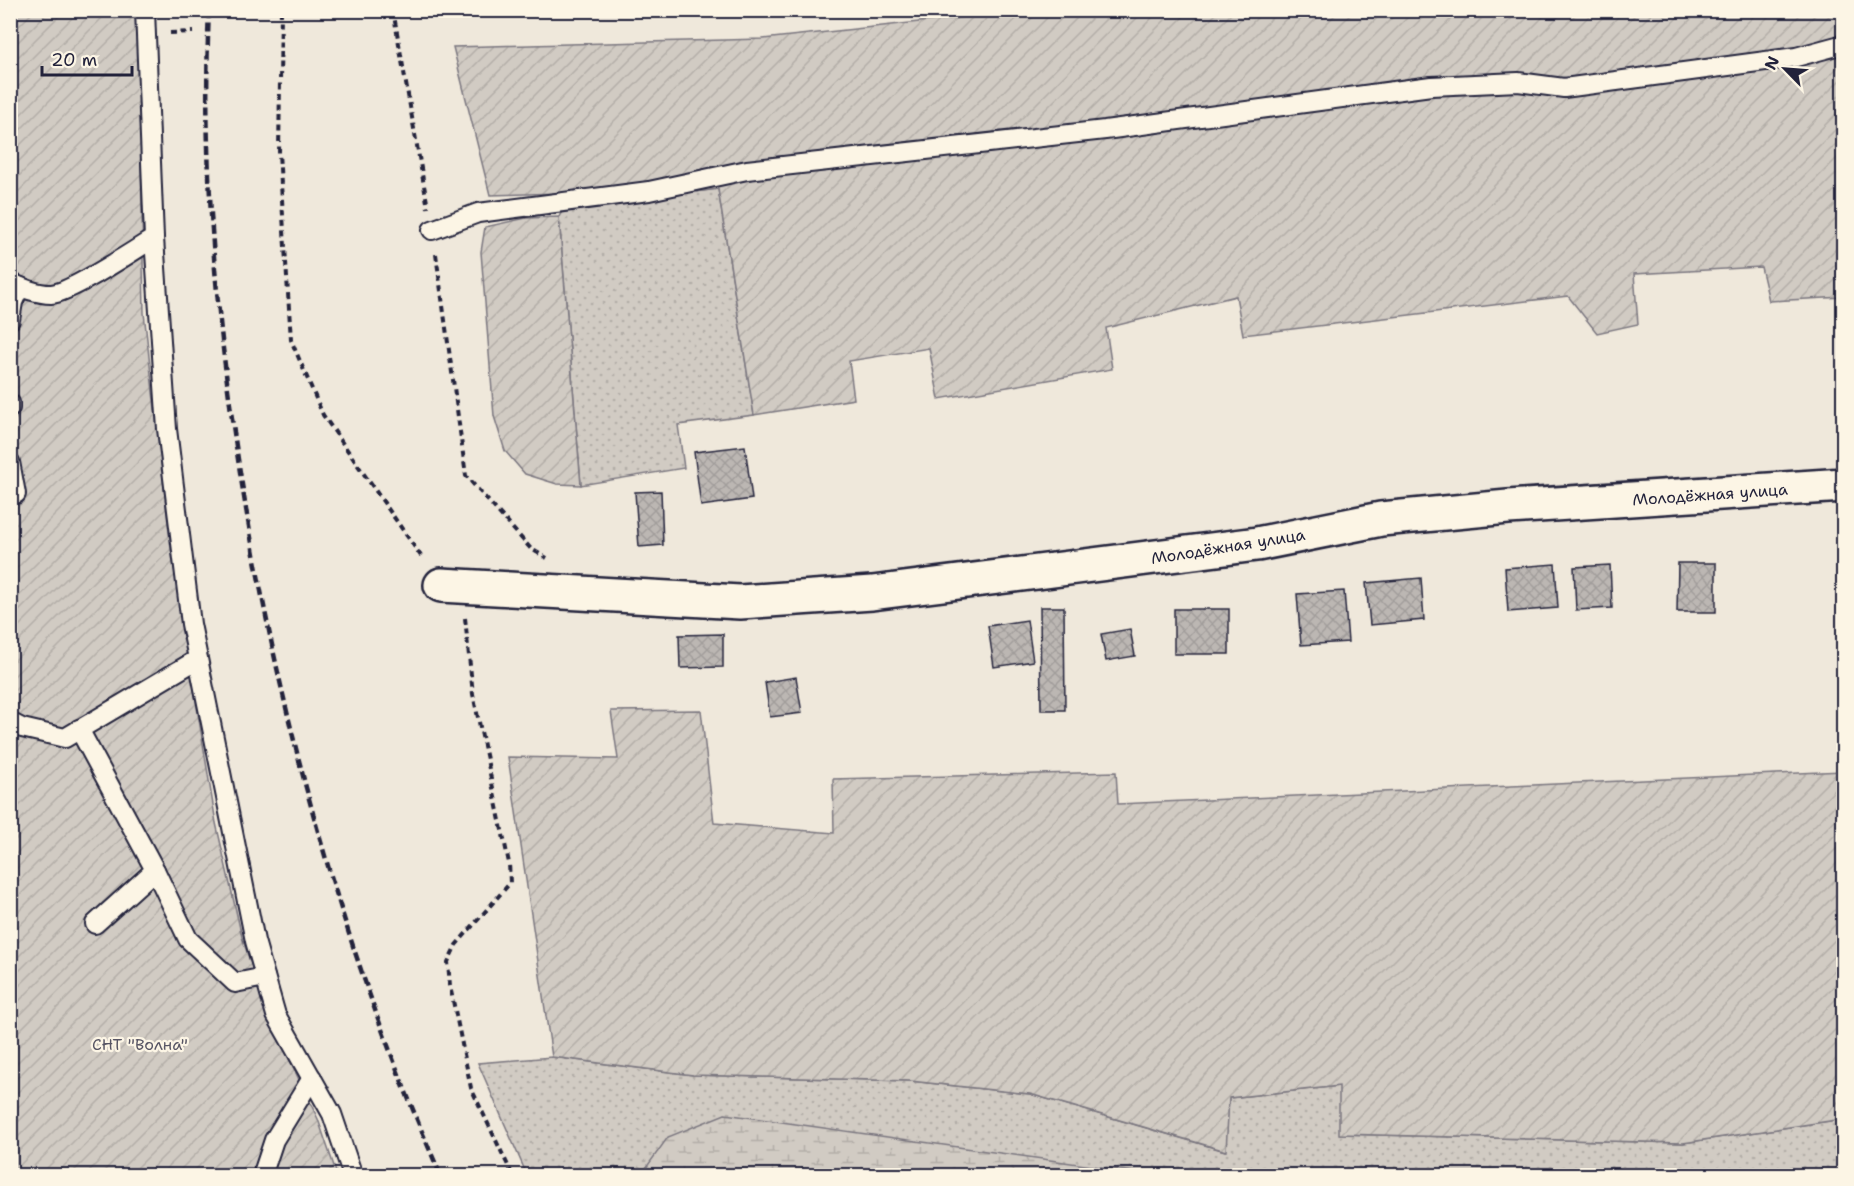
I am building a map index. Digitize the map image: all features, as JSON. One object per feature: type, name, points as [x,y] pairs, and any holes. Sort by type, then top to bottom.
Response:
[{"type":"street","name":"Молодёжная улица","points":[[451,585],[740,602],[872,593],[1257,544],[1381,519],[1508,507],[1844,485]]},
{"type":"lane","points":[[145,10],[154,238],[167,429],[191,624],[255,940],[276,1015],[332,1114],[353,1176]]},
{"type":"lane","points":[[432,230],[478,213],[649,190],[747,170],[1106,130],[1431,86],[1518,82],[1564,88],[1796,57],[1844,44]]},
{"type":"lane","points":[[10,320],[15,285],[52,294],[100,272],[154,238]]},
{"type":"lane","points":[[10,403],[10,408]]},
{"type":"lane","points":[[10,462],[16,494]]},
{"type":"lane","points":[[10,722],[22,728],[65,738],[198,659]]},
{"type":"lane","points":[[79,729],[155,870],[188,939],[235,983],[266,977]]},
{"type":"lane","points":[[95,924],[155,870]]},
{"type":"lane","points":[[262,1176],[274,1140],[312,1078]]},
{"type":"path","points":[[282,10],[279,153],[291,339],[323,415],[451,585],[509,863],[510,883],[456,945],[448,962],[450,986],[471,1088],[513,1176]]},
{"type":"path","points":[[393,10],[432,230],[466,476],[531,549],[551,560]]},
{"type":"green space","points":[[1030,10],[1843,11],[1843,297],[1769,301],[1761,267],[1634,274],[1638,324],[1597,333],[1568,296],[1243,335],[1236,296],[1106,328],[1112,369],[939,399],[929,348],[849,361],[854,399],[754,415],[718,189],[563,209],[561,193],[490,195],[453,47],[763,39]]},
{"type":"green space","name":"СНТ \"Волна\"","points":[[10,11],[138,11],[144,313],[171,549],[216,823],[242,937],[267,1013],[318,1119],[337,1175],[11,1175]]},
{"type":"green space","points":[[718,189],[754,415],[678,425],[684,468],[581,485],[559,217],[563,209]]},
{"type":"green space","points":[[559,217],[581,485],[557,484],[525,474],[505,451],[494,416],[481,252],[485,227],[526,218]]},
{"type":"green space","points":[[701,710],[714,823],[834,833],[833,779],[1116,772],[1118,804],[1843,771],[1843,1119],[1683,1143],[1339,1134],[1339,1086],[1229,1098],[1226,1151],[1030,1094],[910,1081],[693,1075],[552,1057],[508,757],[618,759],[611,711]]},
{"type":"green space","points":[[552,1057],[693,1075],[910,1081],[1030,1094],[1225,1151],[1229,1098],[1340,1086],[1340,1134],[1683,1143],[1843,1119],[1843,1175],[527,1175],[478,1063]]},
{"type":"green space","points":[[725,1114],[1156,1175],[641,1175],[668,1137]]},
{"type":"building","points":[[745,446],[752,499],[701,506],[694,452]]},
{"type":"building","points":[[661,491],[663,545],[639,547],[635,492]]},
{"type":"building","points":[[1678,563],[1716,563],[1716,612],[1677,612]]},
{"type":"building","points":[[1555,564],[1558,608],[1508,612],[1505,568]]},
{"type":"building","points":[[1610,565],[1612,608],[1576,610],[1574,567]]},
{"type":"building","points":[[1421,578],[1424,620],[1370,625],[1366,583]]},
{"type":"building","points":[[1344,591],[1348,642],[1301,645],[1297,594]]},
{"type":"building","points":[[1040,607],[1064,607],[1065,710],[1041,710]]},
{"type":"building","points":[[1174,609],[1229,609],[1229,654],[1174,654]]},
{"type":"building","points":[[1027,620],[1033,661],[994,667],[988,626]]},
{"type":"building","points":[[1130,629],[1135,656],[1106,661],[1101,634]]},
{"type":"building","points":[[723,634],[723,667],[680,668],[679,635]]},
{"type":"building","points":[[796,677],[802,713],[770,717],[765,682]]},
{"type":"railway","points":[[209,10],[207,68],[209,184],[213,242],[231,415],[255,562],[294,741],[344,918],[405,1091],[441,1176]]}]
